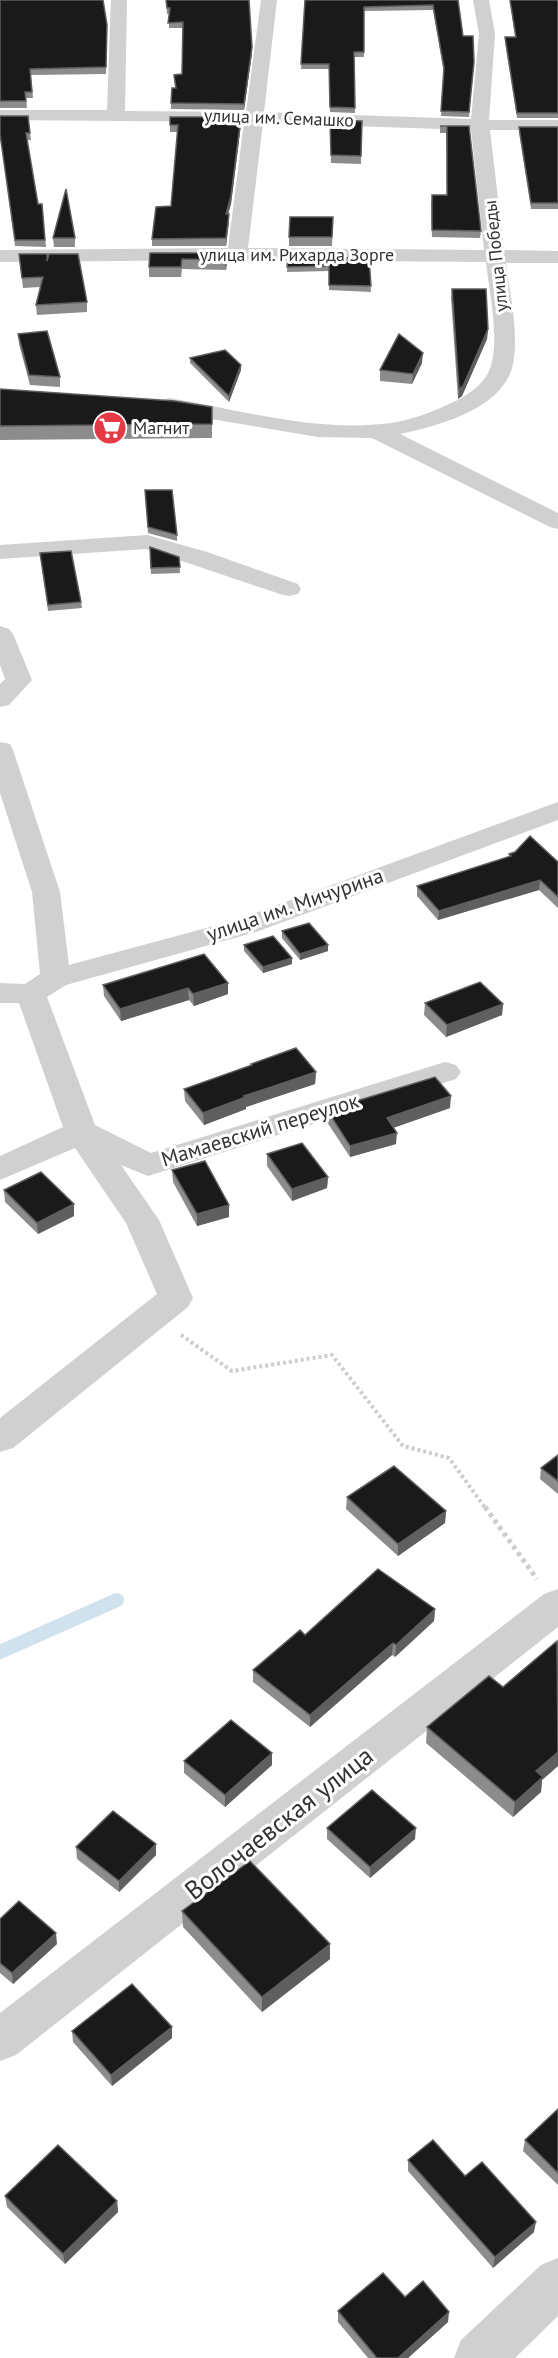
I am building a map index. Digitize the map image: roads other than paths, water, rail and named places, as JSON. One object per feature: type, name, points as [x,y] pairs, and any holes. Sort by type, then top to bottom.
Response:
[{"type":"street","points":[[116,115],[119,0]]},
{"type":"street","points":[[237,254],[269,0]]},
{"type":"street","name":"улица Победы","points":[[152,403],[218,411],[274,425],[312,431],[350,434],[378,432],[409,428],[444,417],[477,399],[501,370],[504,336],[480,125],[487,34],[482,0]]},
{"type":"street","name":"улица им. Семашко","points":[[0,116],[253,117],[480,125],[558,125]]},
{"type":"street","name":"улица им. Рихарда Зорге","points":[[0,256],[237,254],[558,257]]},
{"type":"street","points":[[378,432],[551,520]]},
{"type":"street","points":[[0,552],[147,542],[289,589]]},
{"type":"street","points":[[0,634],[19,680],[0,699]]},
{"type":"street","points":[[0,750],[46,892],[43,986],[81,1132],[142,1220],[176,1298],[0,1437]]},
{"type":"street","name":"улица им. Мичурина","points":[[0,993],[43,986],[246,926],[558,810]]},
{"type":"street","name":"Мамаевский переулок","points":[[81,1132],[148,1165],[445,1072]]},
{"type":"street","points":[[0,1169],[81,1132]]},
{"type":"street","name":"Волочаевская улица","points":[[0,2040],[558,1606]]},
{"type":"street","points":[[479,2358],[558,2282]]},
{"type":"waterway","points":[[0,1652],[117,1600]]},
{"type":"place","name":"Магнит","points":[[110,428]]}]
